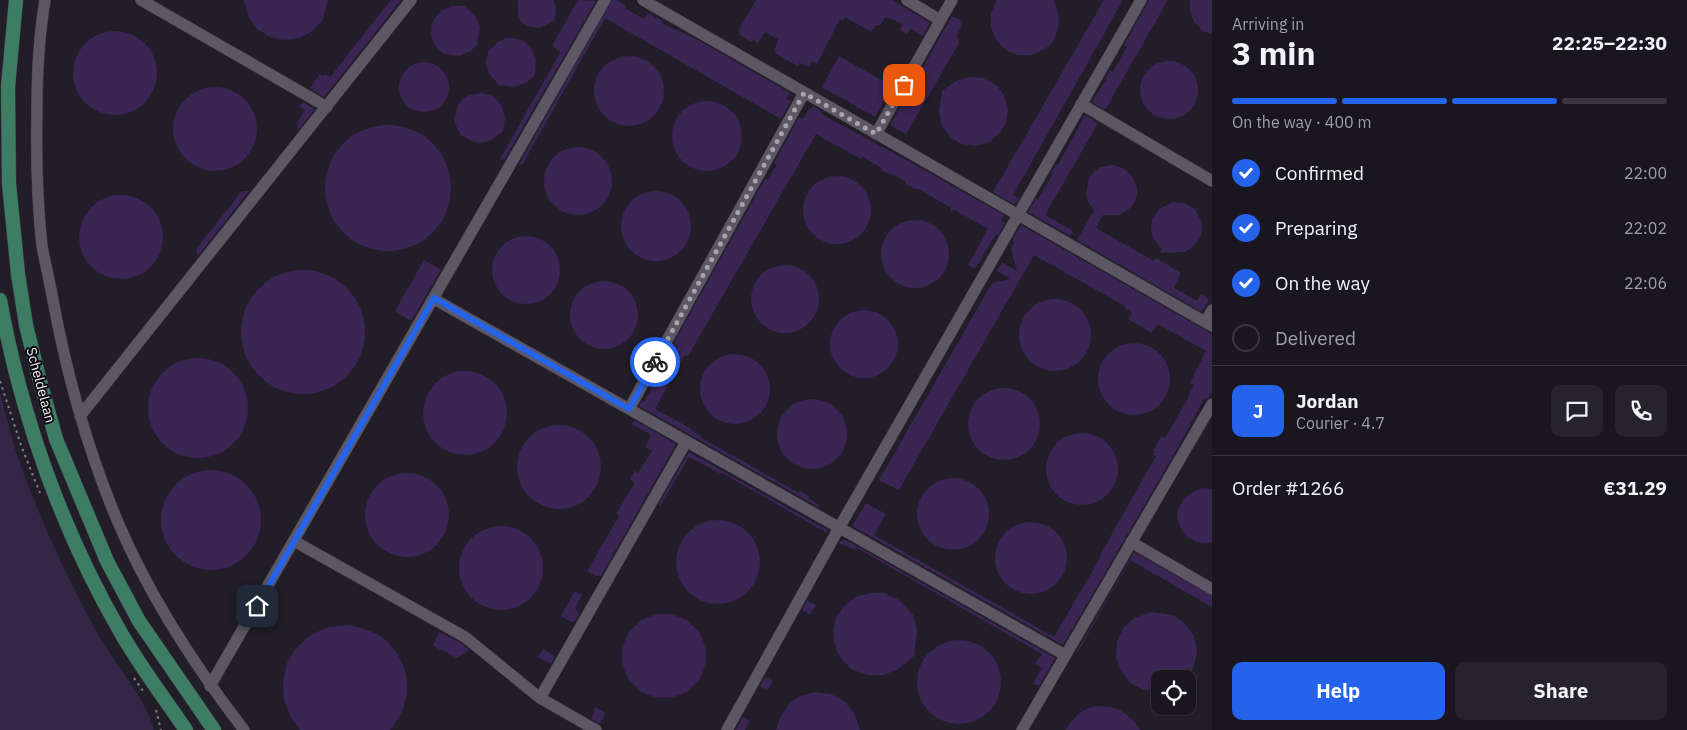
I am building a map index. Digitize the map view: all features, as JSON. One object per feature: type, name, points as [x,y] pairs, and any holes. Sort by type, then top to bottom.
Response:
[{"type":"main road","name":"Scheldelaan","points":[[16,0],[8,87],[9,184],[18,274],[26,325],[38,374],[56,439],[107,561],[139,621],[214,730]]},
{"type":"main road","name":"Scheldelaan","points":[[0,300],[36,444],[88,572],[121,634],[186,730]]},
{"type":"lane","points":[[45,0],[37,70],[36,141],[42,237],[57,323],[80,416],[118,521],[160,606],[210,686],[244,730]]},
{"type":"lane","points":[[141,0],[327,107]]},
{"type":"lane","points":[[80,416],[411,0]]},
{"type":"lane","points":[[210,686],[604,0]]},
{"type":"lane","points":[[643,0],[1208,324],[1212,310]]},
{"type":"lane","points":[[907,0],[940,20]]},
{"type":"lane","points":[[876,134],[952,0]]},
{"type":"lane","points":[[727,730],[839,528],[1141,0]]},
{"type":"lane","points":[[629,409],[804,93]]},
{"type":"lane","points":[[1081,104],[1212,181]]},
{"type":"lane","points":[[434,298],[1065,655]]},
{"type":"lane","points":[[1022,730],[1212,404]]},
{"type":"lane","points":[[540,698],[686,442]]},
{"type":"lane","points":[[294,541],[465,637],[540,698],[596,730]]},
{"type":"lane","points":[[1131,542],[1212,589]]},
{"type":"shaded area","points":[[0,393],[16,452],[52,542],[95,629],[136,691],[150,717],[154,730],[0,730]]},
{"type":"building","points":[[244,0],[328,0],[323,19],[313,31],[300,38],[284,40],[270,37],[257,29],[248,16]]},
{"type":"building","points":[[391,0],[401,0],[324,97],[310,88],[320,74],[323,76],[326,74],[330,77]]},
{"type":"building","points":[[518,0],[554,0],[556,9],[555,20],[540,28],[527,26],[518,15]]},
{"type":"building","points":[[578,0],[596,1],[504,160],[500,159],[560,53],[562,53],[552,46]]},
{"type":"building","points":[[612,0],[617,0],[626,6],[625,8],[644,19],[647,13],[663,21],[662,23],[702,42],[790,93],[786,99],[791,101],[781,119],[605,18],[522,165],[519,164]]},
{"type":"building","points":[[756,0],[892,0],[930,23],[923,36],[910,28],[907,34],[900,30],[903,24],[886,17],[871,32],[845,17],[843,21],[840,19],[817,64],[812,61],[809,67],[800,63],[798,66],[776,54],[775,49],[778,39],[765,32],[758,43],[753,40],[751,42],[739,34],[740,32],[738,31]]},
{"type":"building","points":[[997,0],[1053,0],[1057,9],[1059,23],[1052,43],[1045,49],[1032,55],[1018,55],[1006,50],[996,40],[991,27],[991,13]]},
{"type":"building","points":[[1104,0],[1123,0],[1013,195],[1019,198],[1013,204],[993,192]]},
{"type":"building","points":[[1149,0],[1168,0],[1105,110],[1092,102],[1110,70],[1113,72],[1127,46],[1124,45]]},
{"type":"building","points":[[1190,0],[1212,0],[1212,34],[1203,31],[1194,22],[1190,11]]},
{"type":"building","points":[[452,6],[465,6],[476,17],[480,28],[477,44],[471,51],[460,56],[444,54],[435,46],[431,35],[432,23],[436,16],[441,11]]},
{"type":"building","points":[[952,16],[961,20],[963,24],[957,35],[959,43],[906,134],[890,125]]},
{"type":"building","points":[[115,31],[131,34],[145,43],[154,57],[157,73],[154,89],[145,103],[131,112],[115,115],[99,112],[85,103],[76,89],[73,73],[76,57],[85,43],[99,34]]},
{"type":"building","points":[[506,38],[523,40],[530,47],[536,59],[535,75],[526,83],[515,87],[499,85],[487,69],[486,61],[489,50]]},
{"type":"building","points":[[629,56],[648,62],[658,72],[664,91],[658,110],[648,120],[629,126],[610,120],[600,110],[594,91],[600,72],[610,62]]},
{"type":"building","points":[[839,56],[892,86],[875,117],[822,87]]},
{"type":"building","points":[[1169,61],[1180,63],[1193,74],[1198,90],[1196,101],[1185,114],[1169,119],[1158,117],[1145,106],[1140,90],[1142,79],[1153,66]]},
{"type":"building","points":[[419,62],[429,62],[442,69],[449,82],[449,92],[442,105],[429,112],[419,112],[410,108],[403,101],[399,92],[399,82],[403,73],[410,66]]},
{"type":"building","points":[[969,77],[983,78],[996,85],[1004,95],[1008,109],[1006,123],[1000,133],[990,142],[976,146],[962,144],[950,137],[942,126],[939,112],[942,91],[956,81]]},
{"type":"building","points":[[215,87],[231,90],[245,99],[254,113],[257,129],[254,145],[245,159],[231,168],[215,171],[199,168],[185,159],[176,145],[173,129],[176,113],[185,99],[199,90]]},
{"type":"building","points":[[482,93],[493,96],[499,102],[505,119],[503,131],[490,141],[479,143],[461,135],[454,119],[458,105],[463,99],[470,95]]},
{"type":"building","points":[[707,101],[726,107],[736,117],[742,136],[736,155],[726,165],[707,171],[688,165],[678,155],[672,136],[678,117],[688,107]]},
{"type":"building","points":[[303,102],[315,109],[298,130],[297,123],[305,110],[299,106]]},
{"type":"building","points":[[813,106],[832,120],[1004,215],[1001,221],[1005,223],[998,235],[996,234],[975,269],[968,265],[988,229],[955,210],[951,211],[951,208],[919,189],[906,184],[905,181],[893,174],[891,175],[881,170],[882,168],[863,157],[861,159],[816,134],[688,356],[685,355],[655,409],[692,429],[700,437],[799,493],[800,491],[819,505],[820,508],[639,406],[642,401],[644,402],[676,346],[673,344],[765,179],[768,179],[777,164],[774,163],[799,117],[803,119]]},
{"type":"building","points":[[1085,115],[1098,123],[1045,215],[1073,231],[1070,236],[1028,212],[1053,174],[1051,173],[1056,164],[1058,165]]},
{"type":"building","points":[[388,125],[412,130],[432,144],[446,164],[451,188],[446,212],[432,232],[412,246],[388,251],[364,246],[344,232],[330,212],[325,188],[330,164],[344,144],[364,130]]},
{"type":"building","points":[[571,147],[585,147],[597,152],[607,162],[612,174],[612,188],[607,200],[597,210],[585,215],[571,215],[559,210],[549,200],[544,188],[544,174],[549,162],[559,152]]},
{"type":"building","points":[[1112,165],[1123,168],[1132,176],[1137,187],[1137,195],[1129,209],[1119,215],[1103,215],[1096,228],[1154,261],[1156,258],[1181,273],[1174,288],[1197,301],[1201,294],[1209,299],[1203,310],[1200,311],[1077,240],[1094,210],[1088,202],[1086,194],[1089,178],[1100,167]]},
{"type":"building","points":[[830,176],[844,176],[856,181],[866,191],[871,203],[871,217],[866,229],[856,239],[844,244],[830,244],[818,239],[808,229],[803,217],[803,203],[808,191],[818,181]]},
{"type":"building","points":[[242,191],[249,191],[198,256],[196,249]]},
{"type":"building","points":[[656,191],[675,197],[685,207],[691,226],[685,245],[675,255],[656,261],[637,255],[627,245],[621,226],[627,207],[637,197]]},
{"type":"building","points":[[121,195],[137,198],[151,207],[160,221],[163,237],[160,253],[151,267],[137,276],[121,279],[105,276],[91,267],[82,253],[79,237],[82,221],[91,207],[105,198]]},
{"type":"building","points":[[1173,202],[1185,203],[1195,209],[1202,223],[1201,235],[1195,245],[1185,252],[1159,253],[1162,249],[1151,232],[1152,220],[1159,209]]},
{"type":"building","points":[[908,220],[922,220],[934,225],[944,235],[949,247],[949,261],[944,273],[934,283],[922,288],[908,288],[896,283],[886,273],[881,261],[881,247],[886,235],[896,225]]},
{"type":"building","points":[[1021,225],[1212,334],[1212,392],[1206,400],[1204,399],[1063,645],[852,526],[866,503],[886,514],[874,535],[1054,637],[1101,556],[1156,456],[1152,455],[1155,452],[1153,451],[1161,436],[1165,438],[1189,397],[1194,385],[1190,383],[1206,351],[1158,324],[1152,333],[1128,319],[1132,313],[1125,306],[1034,255],[899,490],[879,480],[992,283],[1010,279],[997,271],[1002,262],[1017,271],[1011,249],[1014,243],[1012,241]]},
{"type":"building","points":[[519,236],[533,236],[545,241],[555,251],[560,263],[560,277],[555,289],[545,299],[533,304],[519,304],[507,299],[497,289],[492,277],[492,263],[497,251],[507,241]]},
{"type":"building","points":[[424,260],[441,270],[411,321],[395,311]]},
{"type":"building","points":[[778,265],[792,265],[804,270],[814,280],[819,292],[819,306],[814,318],[804,328],[792,333],[778,333],[766,328],[756,318],[751,306],[751,292],[756,280],[766,270]]},
{"type":"building","points":[[303,270],[327,275],[338,280],[347,288],[355,297],[360,308],[365,332],[360,356],[355,367],[347,376],[338,384],[327,389],[303,394],[279,389],[268,384],[259,376],[251,367],[246,356],[241,332],[246,308],[251,297],[259,288],[268,280],[279,275]]},
{"type":"building","points":[[597,281],[611,281],[623,286],[633,296],[638,308],[638,322],[633,334],[623,344],[611,349],[597,349],[585,344],[575,334],[570,322],[570,308],[575,296],[585,286]]},
{"type":"building","points":[[1055,299],[1075,305],[1085,315],[1091,335],[1085,355],[1075,365],[1055,371],[1035,365],[1025,355],[1019,335],[1025,315],[1035,305]]},
{"type":"building","points":[[857,310],[871,310],[883,315],[893,325],[898,337],[898,351],[893,363],[883,373],[871,378],[857,378],[845,373],[835,363],[830,351],[830,337],[835,325],[845,315]]},
{"type":"building","points":[[1134,343],[1154,349],[1164,359],[1170,379],[1164,399],[1154,409],[1134,415],[1114,409],[1104,399],[1098,379],[1104,359],[1114,349]]},
{"type":"building","points":[[735,354],[754,360],[764,370],[770,389],[764,408],[754,418],[735,424],[716,418],[706,408],[700,389],[706,370],[716,360]]},
{"type":"building","points":[[198,358],[217,362],[233,373],[244,389],[248,408],[244,427],[233,443],[217,454],[198,458],[179,454],[163,443],[152,427],[148,408],[152,389],[163,373],[179,362]]},
{"type":"building","points":[[457,371],[473,371],[489,378],[500,389],[507,405],[504,429],[495,443],[489,448],[473,455],[457,455],[441,448],[430,437],[423,421],[423,405],[430,389],[441,378]]},
{"type":"building","points":[[1004,388],[1024,394],[1034,404],[1040,424],[1034,444],[1024,454],[1004,460],[984,454],[974,444],[968,424],[974,404],[984,394]]},
{"type":"building","points":[[812,399],[831,405],[841,415],[847,434],[841,453],[831,463],[812,469],[793,463],[783,453],[777,434],[783,415],[793,405]]},
{"type":"building","points":[[634,420],[676,444],[601,576],[596,576],[587,571],[619,516],[616,514],[635,483],[630,479],[634,471],[638,473],[652,451],[645,447],[651,435],[632,424]]},
{"type":"building","points":[[551,425],[567,425],[583,432],[594,443],[601,459],[598,483],[589,497],[583,502],[567,509],[551,509],[535,502],[524,491],[517,475],[517,459],[524,443],[535,432]]},
{"type":"building","points":[[1082,433],[1102,439],[1112,449],[1118,469],[1112,489],[1102,499],[1082,505],[1062,499],[1052,489],[1046,469],[1052,449],[1062,439]]},
{"type":"building","points":[[689,452],[827,530],[827,533],[722,473],[689,457],[660,506],[658,505]]},
{"type":"building","points":[[211,470],[230,474],[246,485],[257,501],[261,520],[257,539],[246,555],[230,566],[211,570],[192,566],[176,555],[165,539],[161,520],[165,501],[176,485],[192,474]]},
{"type":"building","points":[[399,473],[415,473],[431,480],[442,491],[449,507],[446,531],[437,545],[431,550],[415,557],[399,557],[383,550],[372,539],[365,523],[365,507],[372,491],[383,480]]},
{"type":"building","points":[[953,478],[973,484],[983,494],[989,514],[983,534],[973,544],[953,550],[933,544],[923,534],[917,514],[923,494],[933,484]]},
{"type":"building","points":[[1202,488],[1212,489],[1212,542],[1209,543],[1196,542],[1186,536],[1181,529],[1177,517],[1178,509],[1184,498]]},
{"type":"building","points":[[718,520],[734,523],[748,532],[757,546],[760,562],[757,578],[748,592],[734,601],[718,604],[702,601],[688,592],[679,578],[676,562],[679,546],[688,532],[702,523]]},
{"type":"building","points":[[1031,522],[1051,528],[1061,538],[1067,558],[1061,578],[1051,588],[1031,594],[1011,588],[1001,578],[995,558],[1001,538],[1011,528]]},
{"type":"building","points":[[493,526],[509,526],[525,533],[536,544],[543,560],[540,584],[531,598],[525,603],[509,610],[493,610],[477,603],[466,592],[459,576],[459,560],[466,544],[477,533]]},
{"type":"building","points":[[846,540],[1055,658],[1039,686],[1033,684],[1042,668],[1035,664],[1042,654],[857,548],[855,550],[839,543]]},
{"type":"building","points":[[1134,552],[1212,596],[1212,607],[1130,560],[1078,652],[1077,651]]},
{"type":"building","points":[[575,591],[582,595],[575,608],[579,614],[575,621],[571,622],[561,616]]},
{"type":"building","points":[[870,593],[885,593],[899,600],[913,615],[917,630],[914,656],[897,670],[883,675],[868,675],[853,670],[842,660],[834,641],[835,620],[843,607],[855,597]]},
{"type":"building","points":[[807,601],[816,605],[810,615],[802,610]]},
{"type":"building","points":[[1153,612],[1173,615],[1185,624],[1194,636],[1197,651],[1192,670],[1151,670],[1151,691],[1144,690],[1130,683],[1121,671],[1116,657],[1117,642],[1123,628],[1134,618]]},
{"type":"building","points":[[656,614],[672,614],[688,621],[699,632],[706,648],[703,672],[694,686],[688,691],[672,698],[656,698],[640,691],[629,680],[622,664],[622,648],[629,632],[640,621]]},
{"type":"building","points":[[347,625],[359,627],[377,634],[387,641],[397,653],[405,670],[407,682],[407,694],[402,712],[390,730],[300,730],[291,718],[284,700],[283,682],[287,663],[297,647],[311,635],[328,627]]},
{"type":"building","points":[[439,632],[461,643],[469,650],[457,658],[433,646]]},
{"type":"building","points":[[959,640],[975,643],[989,652],[998,666],[1001,682],[998,698],[989,712],[975,721],[959,724],[943,721],[929,712],[920,698],[917,682],[920,666],[929,652],[943,643]]},
{"type":"building","points":[[543,649],[555,656],[551,664],[538,657]]},
{"type":"building","points":[[765,677],[773,681],[767,691],[760,686]]},
{"type":"building","points":[[815,692],[831,694],[844,701],[854,713],[860,730],[776,730],[780,718],[788,705],[800,696]]},
{"type":"building","points":[[1096,706],[1120,710],[1132,719],[1140,730],[1065,730],[1077,715],[1086,709]]},
{"type":"building","points":[[595,707],[606,713],[600,724],[591,719]]},
{"type":"building","points":[[743,717],[750,721],[745,730],[736,730]]},
{"type":"way so far","points":[[655,362],[804,93],[876,134],[904,85]]},
{"type":"route","points":[[257,606],[434,298],[629,409],[655,362]]}]
